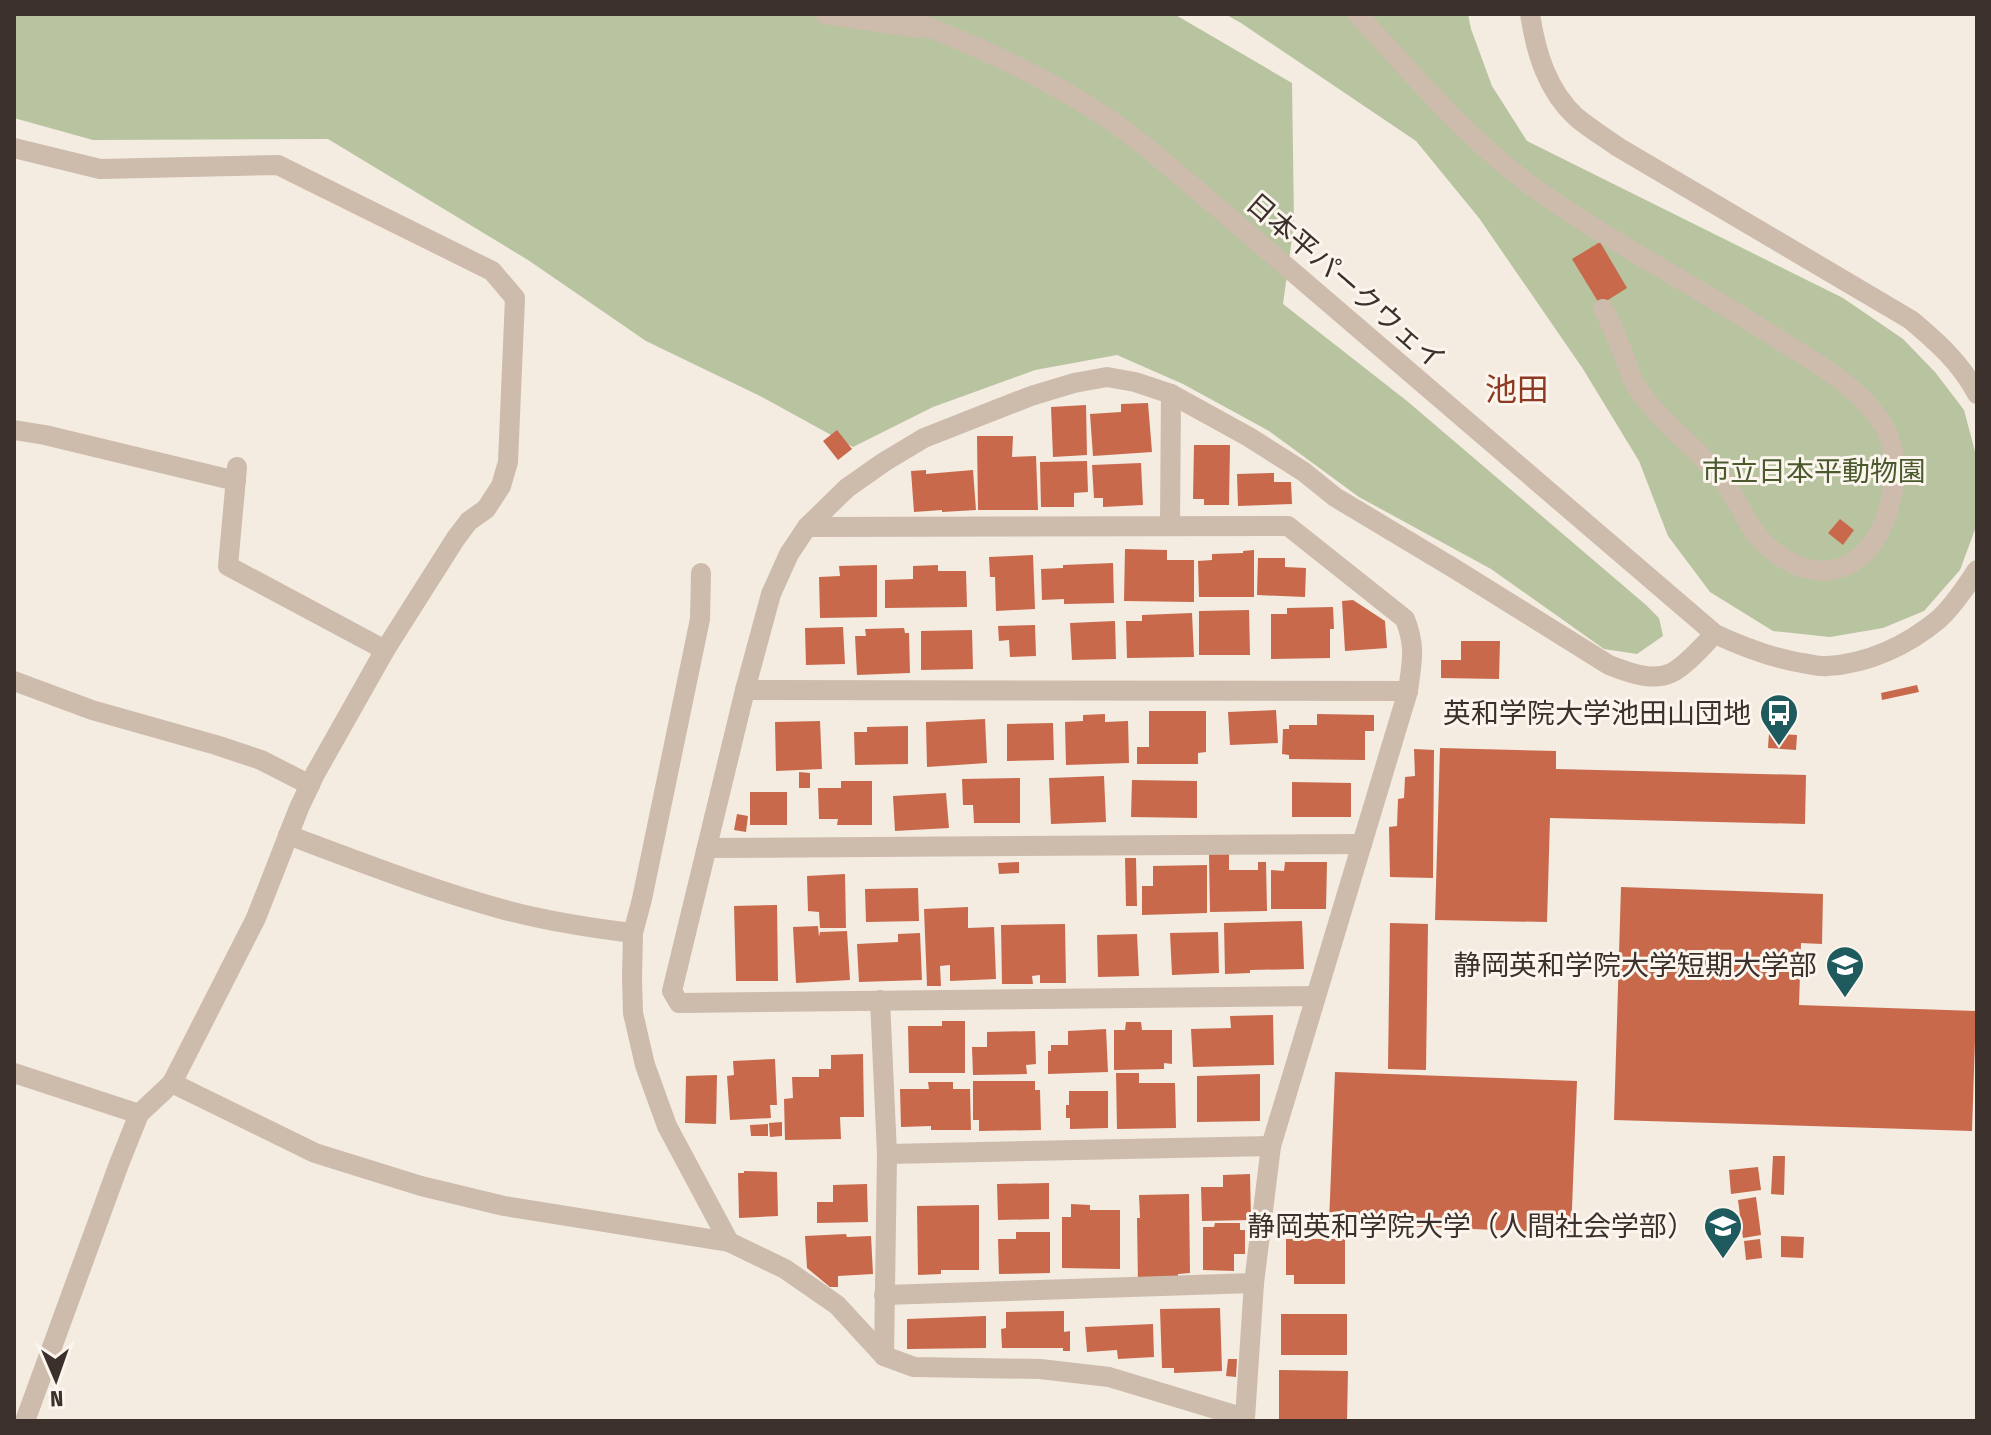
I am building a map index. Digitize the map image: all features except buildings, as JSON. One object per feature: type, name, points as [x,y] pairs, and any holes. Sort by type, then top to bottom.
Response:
[{"type":"street","points":[[825,14],[939,30]]},
{"type":"street","name":"日本平パークウェイ","points":[[895,14],[939,30],[1046,81],[1111,121],[1196,189],[1715,634],[1781,660],[1825,666],[1872,658],[1911,639],[1940,618],[1977,570]]},
{"type":"street","points":[[1357,14],[1483,148],[1540,192],[1656,266],[1744,316],[1854,390],[1883,424],[1894,453],[1895,484],[1887,518],[1871,548],[1848,567],[1820,572],[1788,562],[1761,541],[1724,481],[1652,407],[1635,385],[1603,309]]},
{"type":"street","points":[[1530,14],[1539,54],[1553,91],[1577,117],[1618,147],[1911,320],[1945,349],[1969,378],[1977,394]]},
{"type":"street","points":[[14,148],[100,169],[278,165],[492,271],[515,298],[508,462],[501,486],[486,509],[469,521],[456,538],[385,650],[310,785],[256,918],[172,1083],[139,1114],[25,1421]]},
{"type":"street","points":[[1315,996],[679,1003],[672,991],[745,690],[771,594],[789,554],[807,527],[847,488],[924,438],[1031,396],[1107,377],[1171,394],[1249,437],[1304,472],[1335,497],[1609,665],[1632,674],[1671,674],[1715,634]]},
{"type":"street","points":[[1170,526],[1171,394]]},
{"type":"street","points":[[14,430],[237,474],[228,566],[385,650]]},
{"type":"street","points":[[172,1083],[315,1153],[421,1186],[504,1206],[729,1242],[785,1269],[837,1305],[884,1356],[914,1367],[1040,1369],[1109,1377],[1248,1420],[1254,1283],[1271,1146],[1408,691],[1414,651],[1405,619],[1288,526],[807,527]]},
{"type":"street","points":[[701,573],[700,619],[633,933],[633,1013],[645,1065],[667,1126],[729,1242]]},
{"type":"street","points":[[14,681],[92,710],[261,760],[310,785]]},
{"type":"street","points":[[745,690],[1408,691]]},
{"type":"street","points":[[288,835],[506,910],[589,928],[633,933]]},
{"type":"street","points":[[707,848],[1362,844]]},
{"type":"street","points":[[880,1000],[887,1154],[884,1356]]},
{"type":"street","points":[[14,1073],[139,1114]]},
{"type":"street","points":[[887,1154],[1271,1146]]},
{"type":"street","points":[[884,1295],[1254,1283]]},
{"type":"green space","points":[[14,14],[1174,14],[1292,83],[1294,223],[1283,304],[1407,401],[1646,605],[1659,618],[1663,636],[1637,654],[1604,649],[1491,569],[1359,497],[1269,431],[1183,384],[1117,355],[1035,370],[933,407],[853,447],[760,396],[646,341],[528,260],[328,139],[93,140],[14,118]]},
{"type":"green space","name":"市立日本平動物園","points":[[1225,14],[1468,14],[1492,86],[1527,141],[1843,298],[1903,339],[1935,372],[1964,410],[1977,459],[1977,524],[1960,570],[1924,611],[1883,628],[1830,637],[1773,631],[1710,592],[1668,536],[1639,461],[1583,369],[1479,218],[1416,141]]},
{"type":"place","name":"英和学院大学池田山団地","points":[[1779,747]]},
{"type":"place","name":"静岡英和学院大学短期大学部","points":[[1845,999]]},
{"type":"place","name":"静岡英和学院大学（人間社会学部）","points":[[1723,1260]]},
{"type":"district","name":"池田","points":[[1517,390]]}]
